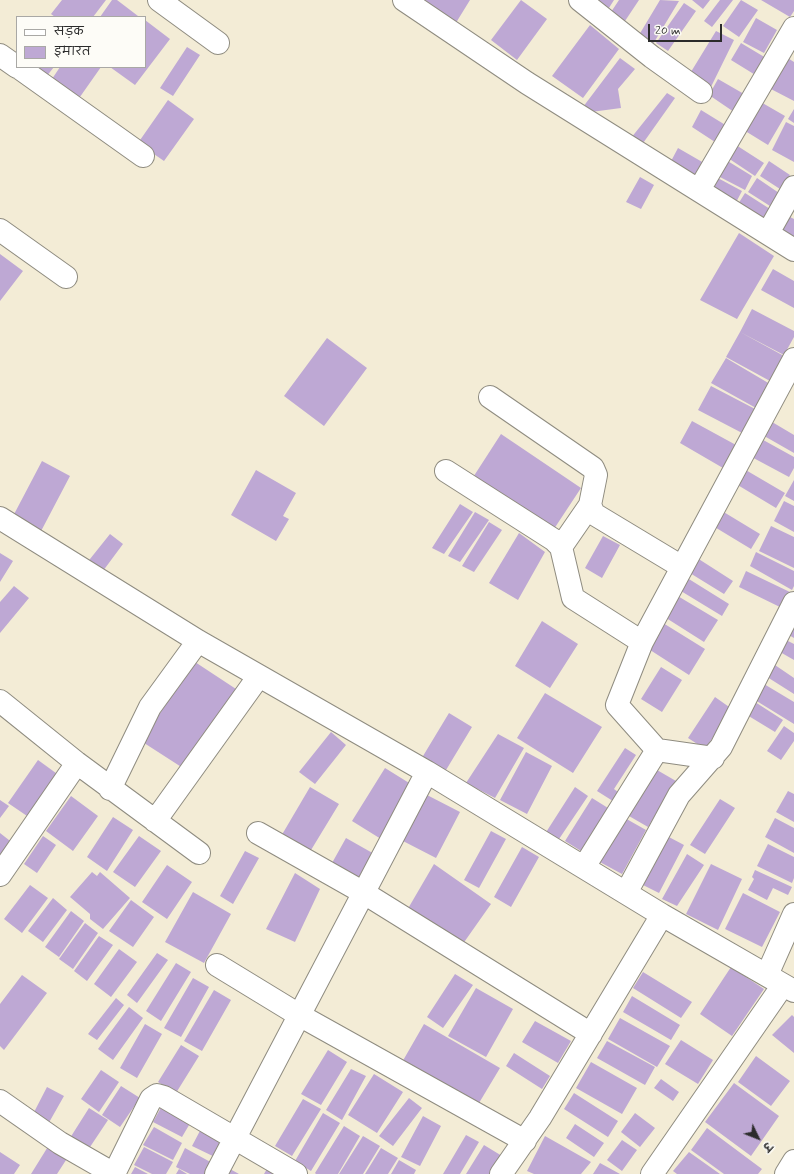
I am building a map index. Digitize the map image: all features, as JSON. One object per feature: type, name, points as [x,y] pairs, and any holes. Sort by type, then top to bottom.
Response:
[{"type":"street","points":[[159,0],[218,43]]},
{"type":"street","points":[[580,0],[652,57],[700,92]]},
{"type":"street","points":[[407,1],[528,82],[794,250]]},
{"type":"street","points":[[699,190],[794,28]]},
{"type":"street","points":[[0,55],[16,66]]},
{"type":"street","points":[[18,68],[143,156]]},
{"type":"street","points":[[768,233],[794,187]]},
{"type":"street","points":[[0,230],[66,278]]},
{"type":"street","points":[[713,758],[657,750],[617,705],[642,642],[794,359]]},
{"type":"street","points":[[490,397],[592,468],[596,475],[596,483],[590,506],[561,547]]},
{"type":"street","points":[[446,471],[554,540],[561,547],[572,598],[642,642]]},
{"type":"street","points":[[590,506],[594,514],[682,568]]},
{"type":"street","points":[[0,518],[198,641],[427,772],[662,915],[781,984]]},
{"type":"street","points":[[626,893],[679,795],[713,758],[721,747],[794,603]]},
{"type":"street","points":[[110,789],[150,707],[198,641]]},
{"type":"street","points":[[155,821],[259,676]]},
{"type":"street","points":[[0,701],[110,789],[199,853]]},
{"type":"street","points":[[584,867],[657,750]]},
{"type":"street","points":[[0,875],[77,763]]},
{"type":"street","points":[[216,1174],[427,772]]},
{"type":"street","points":[[258,832],[364,893],[591,1034]]},
{"type":"street","points":[[652,1174],[781,984],[794,914]]},
{"type":"street","points":[[501,1174],[525,1140],[591,1034],[662,915]]},
{"type":"street","points":[[216,965],[299,1015],[525,1140]]},
{"type":"street","points":[[0,1101],[60,1143],[114,1174],[151,1100],[157,1095],[164,1097],[296,1174]]},
{"type":"street","points":[[786,1174],[794,1161]]},
{"type":"building","points":[[62,0],[106,0],[94,16],[54,16],[51,14]]},
{"type":"building","points":[[112,0],[117,0],[138,16],[101,16]]},
{"type":"building","points":[[422,0],[470,0],[454,26]]},
{"type":"building","points":[[521,0],[547,19],[517,60],[491,40]]},
{"type":"building","points":[[595,0],[614,0],[607,11]]},
{"type":"building","points":[[619,0],[639,0],[623,24],[609,15]]},
{"type":"building","points":[[660,0],[679,1],[653,44],[639,35]]},
{"type":"building","points":[[692,0],[710,0],[703,9]]},
{"type":"building","points":[[720,0],[733,0],[712,27],[704,21]]},
{"type":"building","points":[[741,0],[758,10],[739,37],[723,26]]},
{"type":"building","points":[[761,0],[794,0],[794,11],[790,17]]},
{"type":"building","points":[[684,3],[696,11],[668,51],[656,43]]},
{"type":"building","points":[[756,18],[777,30],[764,53],[743,42]]},
{"type":"building","points":[[146,21],[170,39],[135,85],[111,68],[146,68]]},
{"type":"building","points":[[590,25],[619,49],[583,98],[552,76]]},
{"type":"building","points":[[716,31],[734,40],[708,93],[686,80]]},
{"type":"building","points":[[741,43],[766,58],[757,76],[731,60]]},
{"type":"building","points":[[187,47],[200,55],[173,96],[160,88]]},
{"type":"building","points":[[786,57],[794,62],[794,101],[769,88]]},
{"type":"building","points":[[620,58],[635,69],[618,89],[621,108],[591,112],[583,107]]},
{"type":"building","points":[[35,68],[53,68],[46,77]]},
{"type":"building","points":[[59,68],[100,68],[75,104],[48,85]]},
{"type":"building","points":[[718,79],[744,94],[734,112],[709,95]]},
{"type":"building","points":[[667,93],[675,98],[641,146],[631,138]]},
{"type":"building","points":[[168,100],[194,119],[164,161],[138,143]]},
{"type":"building","points":[[759,101],[785,116],[768,145],[742,129]]},
{"type":"building","points":[[794,109],[794,123],[788,119]]},
{"type":"building","points":[[701,110],[727,126],[718,144],[692,127]]},
{"type":"building","points":[[786,122],[794,126],[794,162],[772,150]]},
{"type":"building","points":[[736,145],[764,163],[755,176],[728,158]]},
{"type":"building","points":[[678,148],[704,163],[694,181],[669,165]]},
{"type":"building","points":[[726,160],[752,176],[745,190],[718,176]]},
{"type":"building","points":[[769,161],[790,175],[780,189],[760,176]]},
{"type":"building","points":[[640,177],[654,185],[641,209],[626,202]]},
{"type":"building","points":[[716,177],[742,191],[733,208],[707,193]]},
{"type":"building","points":[[757,178],[779,193],[770,206],[748,192]]},
{"type":"building","points":[[745,193],[770,209],[761,224],[735,209]]},
{"type":"building","points":[[786,215],[794,219],[794,245],[775,234]]},
{"type":"building","points":[[739,233],[774,256],[737,319],[700,300]]},
{"type":"building","points":[[0,254],[23,271],[0,301]]},
{"type":"building","points":[[773,269],[794,281],[794,308],[761,290]]},
{"type":"building","points":[[752,309],[794,331],[794,337],[784,355],[740,332]]},
{"type":"building","points":[[740,332],[784,356],[770,381],[726,357]]},
{"type":"building","points":[[327,338],[367,368],[324,426],[284,396]]},
{"type":"building","points":[[726,358],[770,384],[756,408],[711,383]]},
{"type":"building","points":[[711,386],[757,410],[744,434],[698,410]]},
{"type":"building","points":[[767,419],[794,435],[794,453],[759,433]]},
{"type":"building","points":[[692,421],[736,445],[723,468],[680,443]]},
{"type":"building","points":[[501,434],[581,488],[550,535],[470,482]]},
{"type":"building","points":[[756,436],[794,457],[794,468],[789,477],[746,454]]},
{"type":"building","points":[[42,461],[70,476],[39,535],[11,520]]},
{"type":"building","points":[[744,469],[785,493],[776,508],[736,484]]},
{"type":"building","points":[[256,470],[296,493],[283,516],[289,519],[276,541],[231,515]]},
{"type":"building","points":[[794,480],[794,501],[785,496]]},
{"type":"building","points":[[784,501],[794,506],[794,532],[774,521]]},
{"type":"building","points":[[460,504],[473,512],[444,554],[432,548]]},
{"type":"building","points":[[722,511],[760,534],[751,549],[713,526]]},
{"type":"building","points":[[475,512],[489,520],[460,562],[448,556]]},
{"type":"building","points":[[489,522],[502,530],[474,572],[462,566]]},
{"type":"building","points":[[771,526],[794,537],[794,568],[759,551]]},
{"type":"building","points":[[519,533],[545,552],[518,600],[489,583]]},
{"type":"building","points":[[110,534],[123,544],[100,575],[86,564]]},
{"type":"building","points":[[603,536],[620,545],[602,578],[585,568]]},
{"type":"building","points":[[756,552],[794,571],[794,586],[792,590],[750,566]]},
{"type":"building","points":[[0,553],[13,561],[0,582]]},
{"type":"building","points":[[694,556],[733,581],[724,594],[685,570]]},
{"type":"building","points":[[746,571],[792,593],[784,609],[739,587]]},
{"type":"building","points":[[684,576],[729,604],[722,616],[676,588]]},
{"type":"building","points":[[14,586],[29,598],[0,633],[0,602]]},
{"type":"building","points":[[676,595],[718,620],[704,642],[663,616]]},
{"type":"building","points":[[542,621],[578,644],[550,688],[515,666]]},
{"type":"building","points":[[794,622],[794,638],[787,634]]},
{"type":"building","points":[[663,623],[705,649],[689,675],[647,648]]},
{"type":"building","points":[[786,640],[794,644],[794,660],[780,652]]},
{"type":"building","points":[[195,662],[236,689],[186,770],[141,741]]},
{"type":"building","points":[[772,663],[794,678],[794,694],[764,675]]},
{"type":"building","points":[[661,667],[682,680],[662,712],[641,699]]},
{"type":"building","points":[[764,684],[794,702],[794,724],[755,700]]},
{"type":"building","points":[[545,693],[602,727],[573,773],[517,738]]},
{"type":"building","points":[[715,697],[732,709],[705,749],[688,738]]},
{"type":"building","points":[[755,702],[783,720],[775,732],[747,715]]},
{"type":"building","points":[[449,713],[472,727],[443,775],[420,761]]},
{"type":"building","points":[[784,726],[794,733],[794,741],[781,760],[767,751]]},
{"type":"building","points":[[331,732],[346,745],[315,784],[299,772]]},
{"type":"building","points":[[498,734],[524,748],[495,798],[466,783]]},
{"type":"building","points":[[625,748],[636,755],[614,789],[622,795],[616,803],[597,791]]},
{"type":"building","points":[[526,752],[552,766],[527,814],[500,800]]},
{"type":"building","points":[[38,760],[60,776],[30,818],[8,803]]},
{"type":"building","points":[[385,768],[414,786],[381,839],[352,821]]},
{"type":"building","points":[[657,770],[676,781],[648,827],[629,816]]},
{"type":"building","points":[[310,787],[339,804],[308,855],[280,838]]},
{"type":"building","points":[[575,787],[588,796],[555,845],[543,837]]},
{"type":"building","points":[[788,791],[794,794],[794,822],[776,812]]},
{"type":"building","points":[[427,795],[460,812],[436,858],[403,841]]},
{"type":"building","points":[[71,796],[98,816],[73,851],[46,831]]},
{"type":"building","points":[[592,798],[608,808],[581,851],[565,841]]},
{"type":"building","points":[[720,799],[735,808],[705,854],[690,845]]},
{"type":"building","points":[[0,800],[9,806],[0,818]]},
{"type":"building","points":[[113,817],[133,830],[107,871],[87,857]]},
{"type":"building","points":[[623,817],[646,830],[622,874],[598,861]]},
{"type":"building","points":[[775,818],[794,828],[794,853],[765,837]]},
{"type":"building","points":[[491,831],[506,839],[479,888],[464,880]]},
{"type":"building","points":[[0,833],[14,844],[0,861]]},
{"type":"building","points":[[43,836],[56,845],[37,873],[24,864]]},
{"type":"building","points":[[139,836],[161,851],[135,887],[113,872]]},
{"type":"building","points":[[667,836],[684,845],[659,893],[641,884]]},
{"type":"building","points":[[346,838],[376,855],[362,879],[332,863]]},
{"type":"building","points":[[768,844],[794,857],[794,878],[792,883],[757,866]]},
{"type":"building","points":[[522,847],[539,857],[511,907],[494,897]]},
{"type":"building","points":[[245,851],[259,858],[233,904],[220,896]]},
{"type":"building","points":[[687,854],[704,865],[677,906],[662,899]]},
{"type":"building","points":[[434,864],[491,904],[460,948],[406,912]]},
{"type":"building","points":[[711,864],[742,879],[718,930],[686,914]]},
{"type":"building","points":[[167,865],[192,882],[167,919],[142,902]]},
{"type":"building","points":[[755,870],[792,887],[788,895],[773,888],[767,900],[748,890],[754,879],[752,877]]},
{"type":"building","points":[[92,872],[97,876],[100,872],[130,898],[103,929],[90,919],[90,914],[70,897]]},
{"type":"building","points":[[295,873],[320,889],[295,942],[266,929]]},
{"type":"building","points":[[30,885],[48,898],[22,933],[4,919]]},
{"type":"building","points":[[193,892],[231,914],[204,963],[165,942]]},
{"type":"building","points":[[743,893],[780,912],[762,947],[725,929]]},
{"type":"building","points":[[53,898],[67,910],[43,942],[28,931]]},
{"type":"building","points":[[131,900],[154,917],[133,947],[109,931]]},
{"type":"building","points":[[71,911],[84,921],[59,957],[45,947]]},
{"type":"building","points":[[85,923],[98,933],[73,969],[59,959]]},
{"type":"building","points":[[99,936],[113,945],[87,981],[74,971]]},
{"type":"building","points":[[119,949],[137,962],[111,997],[94,984]]},
{"type":"building","points":[[157,953],[168,960],[137,1003],[127,995]]},
{"type":"building","points":[[176,963],[191,972],[161,1021],[146,1011]]},
{"type":"building","points":[[731,967],[764,989],[732,1036],[700,1014]]},
{"type":"building","points":[[643,972],[692,1002],[681,1018],[633,988]]},
{"type":"building","points":[[455,974],[473,985],[443,1028],[427,1017]]},
{"type":"building","points":[[22,975],[47,993],[4,1050],[0,1046],[0,1004]]},
{"type":"building","points":[[193,978],[209,987],[181,1037],[164,1028]]},
{"type":"building","points":[[476,988],[513,1009],[486,1057],[448,1036]]},
{"type":"building","points":[[214,990],[231,1000],[202,1051],[184,1041]]},
{"type":"building","points":[[632,996],[680,1025],[671,1040],[623,1012]]},
{"type":"building","points":[[116,998],[124,1005],[97,1040],[88,1034]]},
{"type":"building","points":[[129,1007],[143,1018],[113,1060],[98,1049]]},
{"type":"building","points":[[792,1015],[794,1017],[794,1053],[772,1035]]},
{"type":"building","points":[[620,1018],[670,1046],[657,1067],[608,1039]]},
{"type":"building","points":[[535,1021],[571,1041],[558,1063],[522,1042]]},
{"type":"building","points":[[145,1024],[162,1034],[137,1078],[120,1068]]},
{"type":"building","points":[[424,1024],[500,1068],[476,1108],[401,1064]]},
{"type":"building","points":[[681,1040],[713,1060],[698,1084],[665,1064]]},
{"type":"building","points":[[607,1041],[655,1067],[645,1085],[597,1058]]},
{"type":"building","points":[[181,1045],[199,1056],[176,1093],[158,1082]]},
{"type":"building","points":[[328,1050],[347,1062],[321,1105],[301,1094]]},
{"type":"building","points":[[514,1053],[550,1076],[542,1089],[506,1066]]},
{"type":"building","points":[[756,1056],[790,1081],[771,1106],[738,1082]]},
{"type":"building","points":[[591,1062],[637,1088],[622,1114],[576,1088]]},
{"type":"building","points":[[351,1069],[366,1076],[342,1120],[326,1110]]},
{"type":"building","points":[[101,1070],[119,1082],[99,1112],[81,1099]]},
{"type":"building","points":[[374,1074],[403,1092],[377,1133],[348,1115]]},
{"type":"building","points":[[661,1079],[679,1092],[673,1101],[654,1088]]},
{"type":"building","points":[[734,1083],[779,1116],[751,1156],[705,1122]]},
{"type":"building","points":[[121,1086],[140,1098],[120,1127],[102,1115]]},
{"type":"building","points":[[47,1087],[64,1096],[47,1126],[31,1118]]},
{"type":"building","points":[[574,1093],[618,1121],[608,1137],[564,1109]]},
{"type":"building","points":[[409,1098],[422,1108],[393,1146],[379,1136]]},
{"type":"building","points":[[303,1099],[321,1109],[292,1156],[275,1146]]},
{"type":"building","points":[[163,1104],[192,1120],[182,1137],[153,1122]]},
{"type":"building","points":[[89,1108],[108,1120],[88,1150],[70,1138]]},
{"type":"building","points":[[323,1113],[340,1123],[311,1171],[295,1161]]},
{"type":"building","points":[[635,1113],[655,1128],[640,1147],[621,1132]]},
{"type":"building","points":[[423,1116],[441,1126],[420,1166],[401,1157]]},
{"type":"building","points":[[575,1124],[604,1143],[594,1157],[566,1138]]},
{"type":"building","points":[[344,1126],[360,1136],[338,1174],[316,1174],[315,1173]]},
{"type":"building","points":[[154,1127],[182,1143],[173,1160],[143,1145]]},
{"type":"building","points":[[202,1127],[231,1143],[221,1160],[192,1146]]},
{"type":"building","points":[[707,1128],[762,1169],[758,1174],[724,1174],[691,1150]]},
{"type":"building","points":[[466,1135],[479,1142],[460,1174],[443,1174]]},
{"type":"building","points":[[363,1136],[380,1146],[363,1174],[339,1174]]},
{"type":"building","points":[[545,1136],[591,1162],[581,1174],[534,1174],[527,1171]]},
{"type":"building","points":[[622,1140],[637,1150],[622,1171],[607,1160]]},
{"type":"building","points":[[49,1145],[68,1157],[57,1174],[31,1174]]},
{"type":"building","points":[[484,1145],[502,1156],[492,1174],[466,1174]]},
{"type":"building","points":[[144,1147],[173,1162],[166,1174],[152,1174],[134,1165]]},
{"type":"building","points":[[185,1148],[214,1164],[209,1174],[190,1174],[176,1167]]},
{"type":"building","points":[[381,1148],[398,1158],[388,1174],[365,1174]]},
{"type":"building","points":[[0,1152],[20,1165],[14,1174],[0,1174]]},
{"type":"building","points":[[689,1152],[720,1174],[677,1174],[673,1171]]},
{"type":"building","points":[[399,1160],[416,1170],[414,1174],[391,1174]]},
{"type":"building","points":[[600,1163],[620,1174],[593,1174]]},
{"type":"building","points":[[135,1167],[148,1174],[131,1174]]},
{"type":"building","points":[[268,1167],[280,1174],[264,1174]]},
{"type":"building","points":[[179,1169],[187,1174],[176,1174]]},
{"type":"building","points":[[230,1169],[239,1174],[227,1174]]}]
